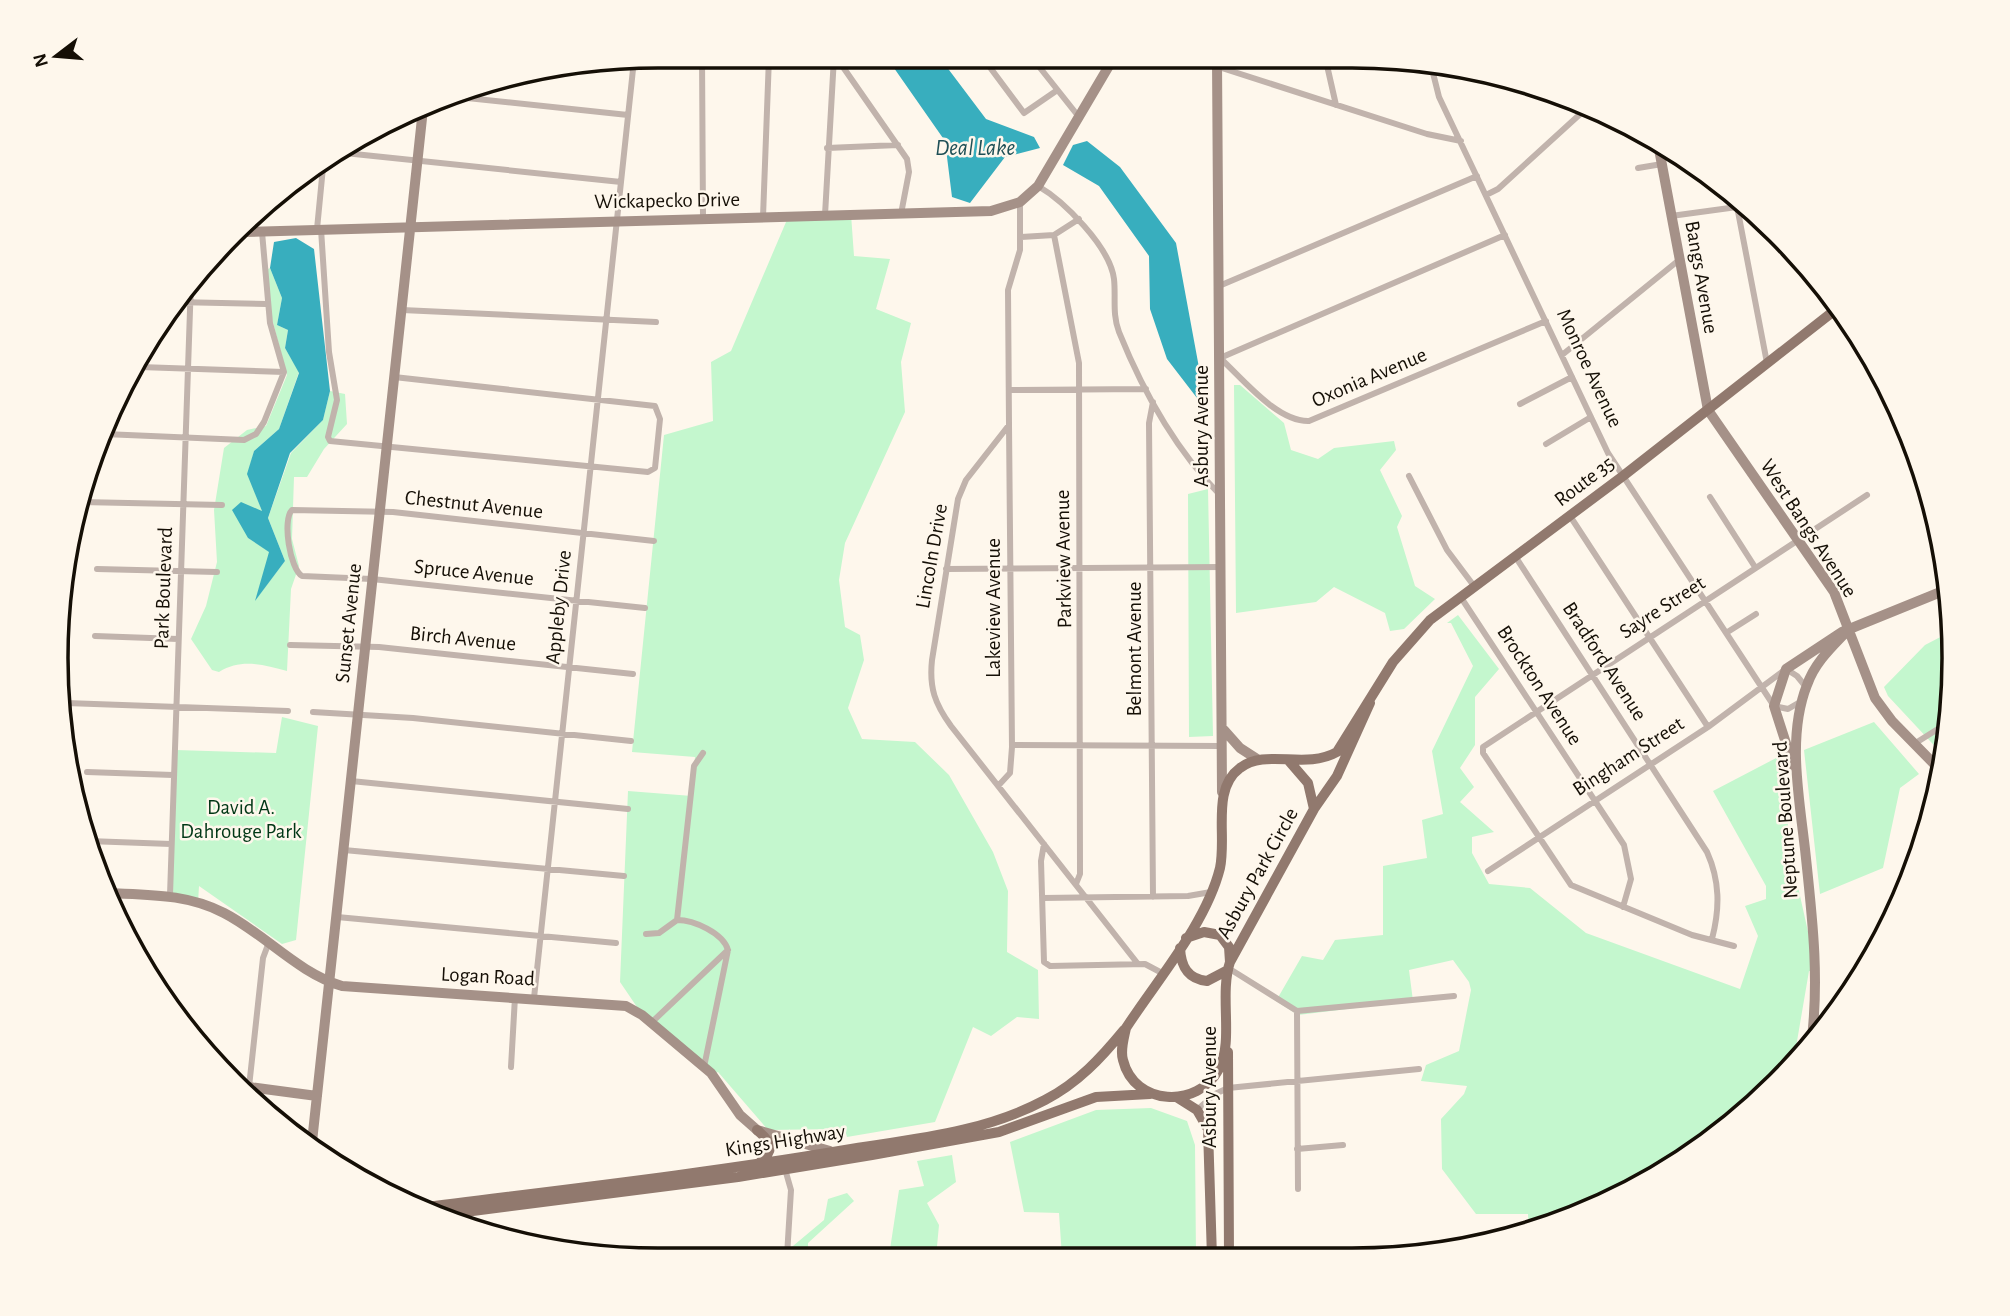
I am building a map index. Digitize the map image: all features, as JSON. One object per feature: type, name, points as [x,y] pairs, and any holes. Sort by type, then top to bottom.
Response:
[{"type":"main road","name":"Route 35","points":[[1370,703],[1402,650],[1430,620],[1623,476],[1830,314]]},
{"type":"main road","points":[[1222,792],[1236,771],[1257,759],[1289,761],[1325,758],[1337,752],[1370,703]]},
{"type":"main road","points":[[1314,809],[1345,761],[1370,703]]},
{"type":"main road","name":"Asbury Park Circle","points":[[1178,1098],[1203,1088],[1219,1069],[1224,1048],[1224,999],[1230,968],[1314,809],[1306,779],[1289,761]]},
{"type":"main road","name":"Asbury Park Circle","points":[[1150,1094],[1136,1082],[1124,1063],[1122,1050],[1126,1028],[1183,943],[1212,892],[1222,858],[1222,792]]},
{"type":"main road","points":[[1204,932],[1220,935],[1229,947],[1230,968],[1207,981],[1192,977],[1182,964],[1183,943],[1204,932]]},
{"type":"main road","name":"Asbury Avenue","points":[[1229,1248],[1230,968]]},
{"type":"main road","name":"Kings Highway","points":[[439,1205],[756,1165],[784,1165],[835,1152],[961,1131],[1015,1114],[1075,1081],[1094,1065],[1126,1028]]},
{"type":"main road","points":[[1150,1094],[1178,1098]]},
{"type":"main road","name":"Kings Highway","points":[[458,1212],[999,1132],[1096,1097],[1150,1094]]},
{"type":"main road","name":"Asbury Avenue","points":[[1178,1098],[1197,1110],[1210,1137],[1212,1248]]},
{"type":"main road","points":[[756,1165],[769,1156],[772,1149],[770,1142],[757,1130]]},
{"type":"street","points":[[702,68],[703,219]]},
{"type":"street","points":[[764,217],[769,68]]},
{"type":"street","points":[[825,215],[827,148],[834,68]]},
{"type":"street","points":[[843,68],[898,145],[909,167],[901,214]]},
{"type":"street","points":[[990,68],[1024,113],[1056,91]]},
{"type":"street","points":[[1040,68],[1080,118]]},
{"type":"street","name":"Wickapecko Drive","points":[[251,232],[985,212],[1020,202],[1038,186],[1108,68]]},
{"type":"street","name":"Asbury Avenue","points":[[1217,68],[1224,730],[1221,746],[1222,792]]},
{"type":"street","points":[[1231,68],[1427,134],[1461,141]]},
{"type":"street","points":[[1328,68],[1336,105]]},
{"type":"street","name":"Appleby Drive","points":[[534,998],[633,69]]},
{"type":"street","name":"Monroe Avenue","points":[[1433,74],[1439,97],[1591,417],[1623,476],[1726,633],[1765,687],[1774,706],[1799,787]]},
{"type":"street","points":[[472,99],[628,115]]},
{"type":"street","points":[[1486,195],[1498,189],[1580,114]]},
{"type":"street","name":"Sunset Avenue","points":[[313,1136],[422,118]]},
{"type":"street","points":[[827,148],[898,145]]},
{"type":"street","points":[[352,154],[621,182]]},
{"type":"street","name":"Bangs Avenue","points":[[1660,155],[1708,410]]},
{"type":"street","points":[[1638,168],[1662,164]]},
{"type":"street","points":[[323,173],[319,229],[329,352],[337,400],[329,439],[648,472],[655,468],[658,459],[660,419],[655,405],[394,377]]},
{"type":"street","points":[[1219,286],[1477,176]]},
{"type":"street","points":[[1038,186],[1062,201],[1079,219],[1112,269],[1117,326],[1146,389],[1195,466],[1221,496]]},
{"type":"street","points":[[1009,425],[1009,290],[1021,237],[1020,202]]},
{"type":"street","points":[[1671,216],[1732,208]]},
{"type":"street","points":[[1738,213],[1768,363]]},
{"type":"street","points":[[1021,237],[1054,235],[1079,219]]},
{"type":"street","points":[[112,434],[244,440],[256,435],[270,411],[284,372],[271,331],[262,232]]},
{"type":"street","name":"Parkview Avenue","points":[[1054,235],[1076,339],[1079,390],[1082,746],[1080,874],[1076,884]]},
{"type":"street","points":[[1220,358],[1505,235]]},
{"type":"street","points":[[1562,355],[1679,260]]},
{"type":"street","name":"Park Boulevard","points":[[170,895],[191,298]]},
{"type":"street","points":[[188,302],[267,304]]},
{"type":"street","points":[[401,310],[656,322]]},
{"type":"street","name":"Oxonia Avenue","points":[[1220,358],[1279,412],[1295,421],[1309,421],[1546,321]]},
{"type":"street","points":[[145,367],[284,372]]},
{"type":"street","points":[[1520,404],[1572,377]]},
{"type":"street","points":[[1009,390],[1146,389]]},
{"type":"street","name":"Belmont Avenue","points":[[1153,402],[1149,423],[1153,897]]},
{"type":"street","name":"West Bangs Avenue","points":[[1708,410],[1834,592],[1875,698],[1932,762]]},
{"type":"street","points":[[1546,444],[1591,417]]},
{"type":"street","name":"Lakeview Avenue","points":[[998,786],[1010,773],[1012,745],[1009,425]]},
{"type":"street","name":"Lincoln Drive","points":[[1009,425],[962,489],[932,660],[932,692],[945,718],[1086,897]]},
{"type":"street","points":[[1409,476],[1453,559],[1474,586]]},
{"type":"street","name":"Sayre Street","points":[[1539,838],[1483,753],[1484,745],[1867,495]]},
{"type":"street","points":[[1710,497],[1755,567]]},
{"type":"street","points":[[89,502],[222,505]]},
{"type":"street","name":"Chestnut Avenue","points":[[299,575],[286,528],[290,511],[380,512],[654,541]]},
{"type":"street","points":[[1570,516],[1708,727]]},
{"type":"street","name":"Bradford Avenue","points":[[1515,556],[1702,841],[1712,863],[1718,900],[1712,939]]},
{"type":"street","points":[[946,569],[1222,567]]},
{"type":"street","points":[[97,569],[217,572]]},
{"type":"street","name":"Spruce Avenue","points":[[299,575],[372,579],[645,608]]},
{"type":"street","name":"Neptune Boulevard","points":[[1812,1027],[1815,955],[1799,787],[1797,732],[1806,687],[1820,660],[1848,630],[1938,593]]},
{"type":"street","name":"Brockton Avenue","points":[[1460,596],[1624,845],[1630,860],[1630,886],[1623,907]]},
{"type":"street","points":[[1726,633],[1756,614]]},
{"type":"street","name":"Bingham Street","points":[[1488,871],[1708,727],[1786,670],[1848,630]]},
{"type":"street","points":[[95,636],[178,639]]},
{"type":"street","name":"Birch Avenue","points":[[290,645],[365,646],[633,674]]},
{"type":"street","points":[[1802,701],[1787,709],[1774,706],[1786,670],[1797,676],[1806,687]]},
{"type":"street","points":[[70,703],[288,711]]},
{"type":"street","points":[[313,712],[358,713],[631,741]]},
{"type":"street","points":[[1914,744],[1937,729]]},
{"type":"street","points":[[1224,730],[1240,748],[1257,759]]},
{"type":"street","points":[[1012,745],[1221,746]]},
{"type":"street","points":[[677,920],[694,766],[703,753]]},
{"type":"street","points":[[87,772],[173,775]]},
{"type":"street","points":[[351,781],[628,809]]},
{"type":"street","points":[[1539,838],[1571,885],[1692,934],[1734,946]]},
{"type":"street","points":[[98,841],[171,844]]},
{"type":"street","points":[[1044,844],[1045,964],[1138,964],[1162,973]]},
{"type":"street","points":[[344,850],[624,876]]},
{"type":"street","points":[[1043,898],[1188,896],[1212,892]]},
{"type":"street","name":"Logan Road","points":[[117,893],[170,895],[208,905],[329,982],[371,990],[618,1003],[640,1012],[704,1067],[740,1115],[757,1130],[835,1152]]},
{"type":"street","points":[[1188,896],[1196,900],[1202,911]]},
{"type":"street","points":[[1086,897],[1138,964]]},
{"type":"street","points":[[337,917],[616,943]]},
{"type":"street","points":[[646,934],[659,933],[677,920],[693,922],[722,940],[728,950],[704,1067]]},
{"type":"street","points":[[247,1081],[263,958],[269,942]]},
{"type":"street","points":[[651,1023],[728,950]]},
{"type":"street","points":[[1230,968],[1297,1011],[1454,996]]},
{"type":"street","points":[[511,1067],[515,997]]},
{"type":"street","points":[[1297,1011],[1298,1189]]},
{"type":"street","points":[[1197,1110],[1228,1088],[1419,1069]]},
{"type":"street","points":[[258,1091],[317,1096]]},
{"type":"street","points":[[1297,1149],[1343,1145]]},
{"type":"street","points":[[784,1165],[791,1190],[787,1248]]},
{"type":"green space","points":[[851,214],[854,256],[890,259],[876,309],[911,323],[901,362],[905,412],[845,543],[839,580],[845,627],[860,635],[864,660],[848,708],[862,739],[915,742],[949,775],[993,852],[1008,891],[1007,952],[1038,970],[1039,1019],[1017,1017],[991,1036],[973,1027],[935,1122],[847,1137],[845,1130],[837,1129],[768,1130],[718,1072],[712,1075],[637,1007],[620,982],[628,791],[692,796],[695,757],[632,752],[664,435],[713,421],[711,362],[731,351],[789,215]]},
{"type":"green space","points":[[270,268],[282,298],[277,325],[288,330],[285,348],[299,372],[279,429],[254,451],[248,474],[262,511],[248,538],[270,552],[256,599],[285,561],[268,518],[291,453],[323,420],[330,391],[345,394],[347,424],[324,449],[307,477],[294,477],[292,539],[299,566],[291,589],[287,671],[244,664],[219,672],[212,670],[191,639],[206,606],[217,562],[214,510],[224,448],[247,430],[266,426],[287,375],[271,315],[266,270]]},
{"type":"green space","points":[[1234,385],[1240,385],[1284,423],[1291,450],[1318,459],[1334,448],[1394,441],[1396,450],[1380,470],[1402,516],[1397,527],[1415,586],[1435,599],[1404,629],[1390,631],[1385,613],[1334,587],[1316,602],[1236,613]]},
{"type":"green space","points":[[1208,489],[1213,736],[1189,737],[1188,494]]},
{"type":"green space","points":[[1458,615],[1499,669],[1475,697],[1475,745],[1460,768],[1474,787],[1460,802],[1494,832],[1472,837],[1472,853],[1489,884],[1530,888],[1586,933],[1740,989],[1758,936],[1745,906],[1766,899],[1766,886],[1713,791],[1780,756],[1792,860],[1817,972],[1809,971],[1796,1045],[1741,1101],[1711,1126],[1647,1169],[1578,1203],[1528,1220],[1528,1214],[1476,1214],[1442,1169],[1441,1119],[1464,1094],[1467,1086],[1421,1081],[1426,1065],[1459,1051],[1471,990],[1469,982],[1453,960],[1409,970],[1413,1001],[1298,1015],[1276,1001],[1302,956],[1323,960],[1335,940],[1383,935],[1383,866],[1427,858],[1422,820],[1443,814],[1432,751],[1473,666],[1451,623],[1447,623]]},
{"type":"green space","points":[[1941,637],[1940,697],[1935,746],[1888,696],[1884,687],[1925,645]]},
{"type":"green space","name":"David A. Dahrouge Park","points":[[282,717],[318,726],[296,940],[282,944],[199,886],[198,903],[170,897],[176,750],[276,753]]},
{"type":"green space","points":[[1874,722],[1919,774],[1900,788],[1883,868],[1820,894],[1804,750]]},
{"type":"green space","points":[[1151,1108],[1187,1121],[1195,1145],[1196,1248],[1061,1248],[1059,1213],[1024,1212],[1010,1142],[1096,1110]]},
{"type":"green space","points":[[952,1155],[956,1182],[927,1203],[939,1225],[937,1248],[890,1248],[899,1190],[924,1186],[917,1161]]},
{"type":"green space","points":[[847,1193],[854,1201],[808,1243],[808,1248],[791,1248],[824,1220],[828,1199]]},
{"type":"water","name":"Deal Lake","points":[[894,68],[948,68],[986,119],[1034,137],[1040,148],[1005,157],[970,203],[952,197],[945,141]]},
{"type":"water","points":[[1087,141],[1120,167],[1176,243],[1207,411],[1167,359],[1150,309],[1149,256],[1099,186],[1063,165],[1073,145]]},
{"type":"water","points":[[296,238],[314,249],[330,391],[323,420],[290,453],[268,518],[285,561],[255,601],[269,552],[248,538],[232,510],[241,502],[262,511],[247,474],[254,451],[279,429],[299,373],[285,348],[288,330],[277,325],[282,298],[270,268],[274,242]]}]
